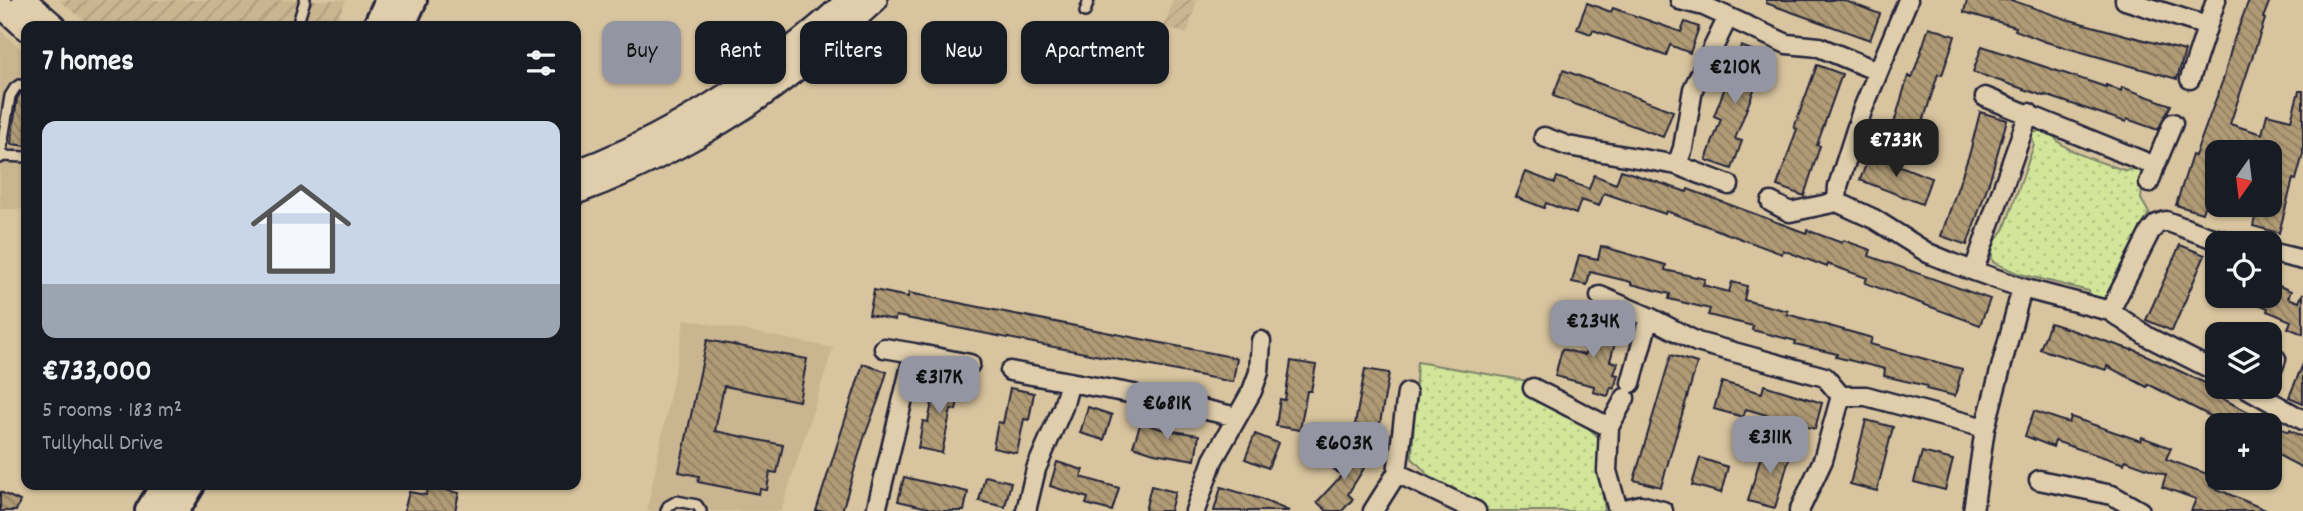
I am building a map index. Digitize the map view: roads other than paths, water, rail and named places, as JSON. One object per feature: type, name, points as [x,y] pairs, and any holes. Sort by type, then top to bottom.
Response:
[{"type":"main road","points":[[379,21],[389,0]]},
{"type":"main road","points":[[403,21],[413,0]]},
{"type":"main road","points":[[149,511],[162,490]]},
{"type":"main road","points":[[175,511],[188,490]]},
{"type":"street","points":[[24,0],[48,21]]},
{"type":"street","points":[[581,170],[668,130],[736,90],[812,34],[849,0]]},
{"type":"street","points":[[581,190],[670,150],[736,112],[813,56],[875,0]]},
{"type":"street","points":[[1680,0],[1704,6],[1787,44],[1819,47],[1877,71]]},
{"type":"street","points":[[1837,202],[1838,186],[1877,71],[1908,0]]},
{"type":"street","points":[[2125,0],[2207,26]]},
{"type":"street","points":[[2190,79],[2216,0]]},
{"type":"street","points":[[0,4],[21,23]]},
{"type":"street","points":[[1677,165],[1684,148],[1693,89],[1728,17]]},
{"type":"street","points":[[1985,97],[2029,113],[2152,175],[2173,123]]},
{"type":"street","points":[[1974,270],[2029,113]]},
{"type":"street","points":[[1544,137],[1569,146],[1677,165],[1729,185]]},
{"type":"street","points":[[1771,202],[1790,212],[1837,202],[1874,219],[1928,253],[2022,288],[2110,311],[2148,337],[2205,366]]},
{"type":"street","points":[[2110,311],[2150,232],[2157,224],[2166,220],[2205,235]]},
{"type":"street","points":[[2282,255],[2303,260]]},
{"type":"street","points":[[1973,511],[1985,428],[2022,288]]},
{"type":"street","points":[[1600,296],[1697,342],[1825,377],[1841,396],[1866,396],[1985,428]]},
{"type":"street","points":[[1649,317],[1628,390],[1609,427],[1607,471],[1618,511],[1641,505],[1663,511]]},
{"type":"street","points":[[1195,511],[1213,460],[1252,391],[1259,372],[1261,341]]},
{"type":"street","points":[[884,348],[970,364]]},
{"type":"street","points":[[876,511],[914,354]]},
{"type":"street","points":[[1010,371],[1134,394]]},
{"type":"street","points":[[1026,511],[1036,469],[1063,407],[1070,382]]},
{"type":"street","points":[[1533,388],[1609,427]]},
{"type":"street","points":[[1374,511],[1397,472],[1407,393]]},
{"type":"street","points":[[1799,511],[1823,460],[1841,396]]},
{"type":"street","points":[[1153,398],[1237,416]]},
{"type":"street","points":[[2275,399],[2303,420]]},
{"type":"street","points":[[1397,472],[1476,511]]},
{"type":"street","points":[[2039,480],[2140,511]]},
{"type":"lane","points":[[299,21],[305,0]]},
{"type":"lane","points":[[1085,12],[1089,0]]},
{"type":"lane","points":[[21,86],[15,88],[10,96],[1,157],[21,157]]},
{"type":"lane","points":[[666,511],[668,506],[677,501],[697,505],[701,511]]}]
